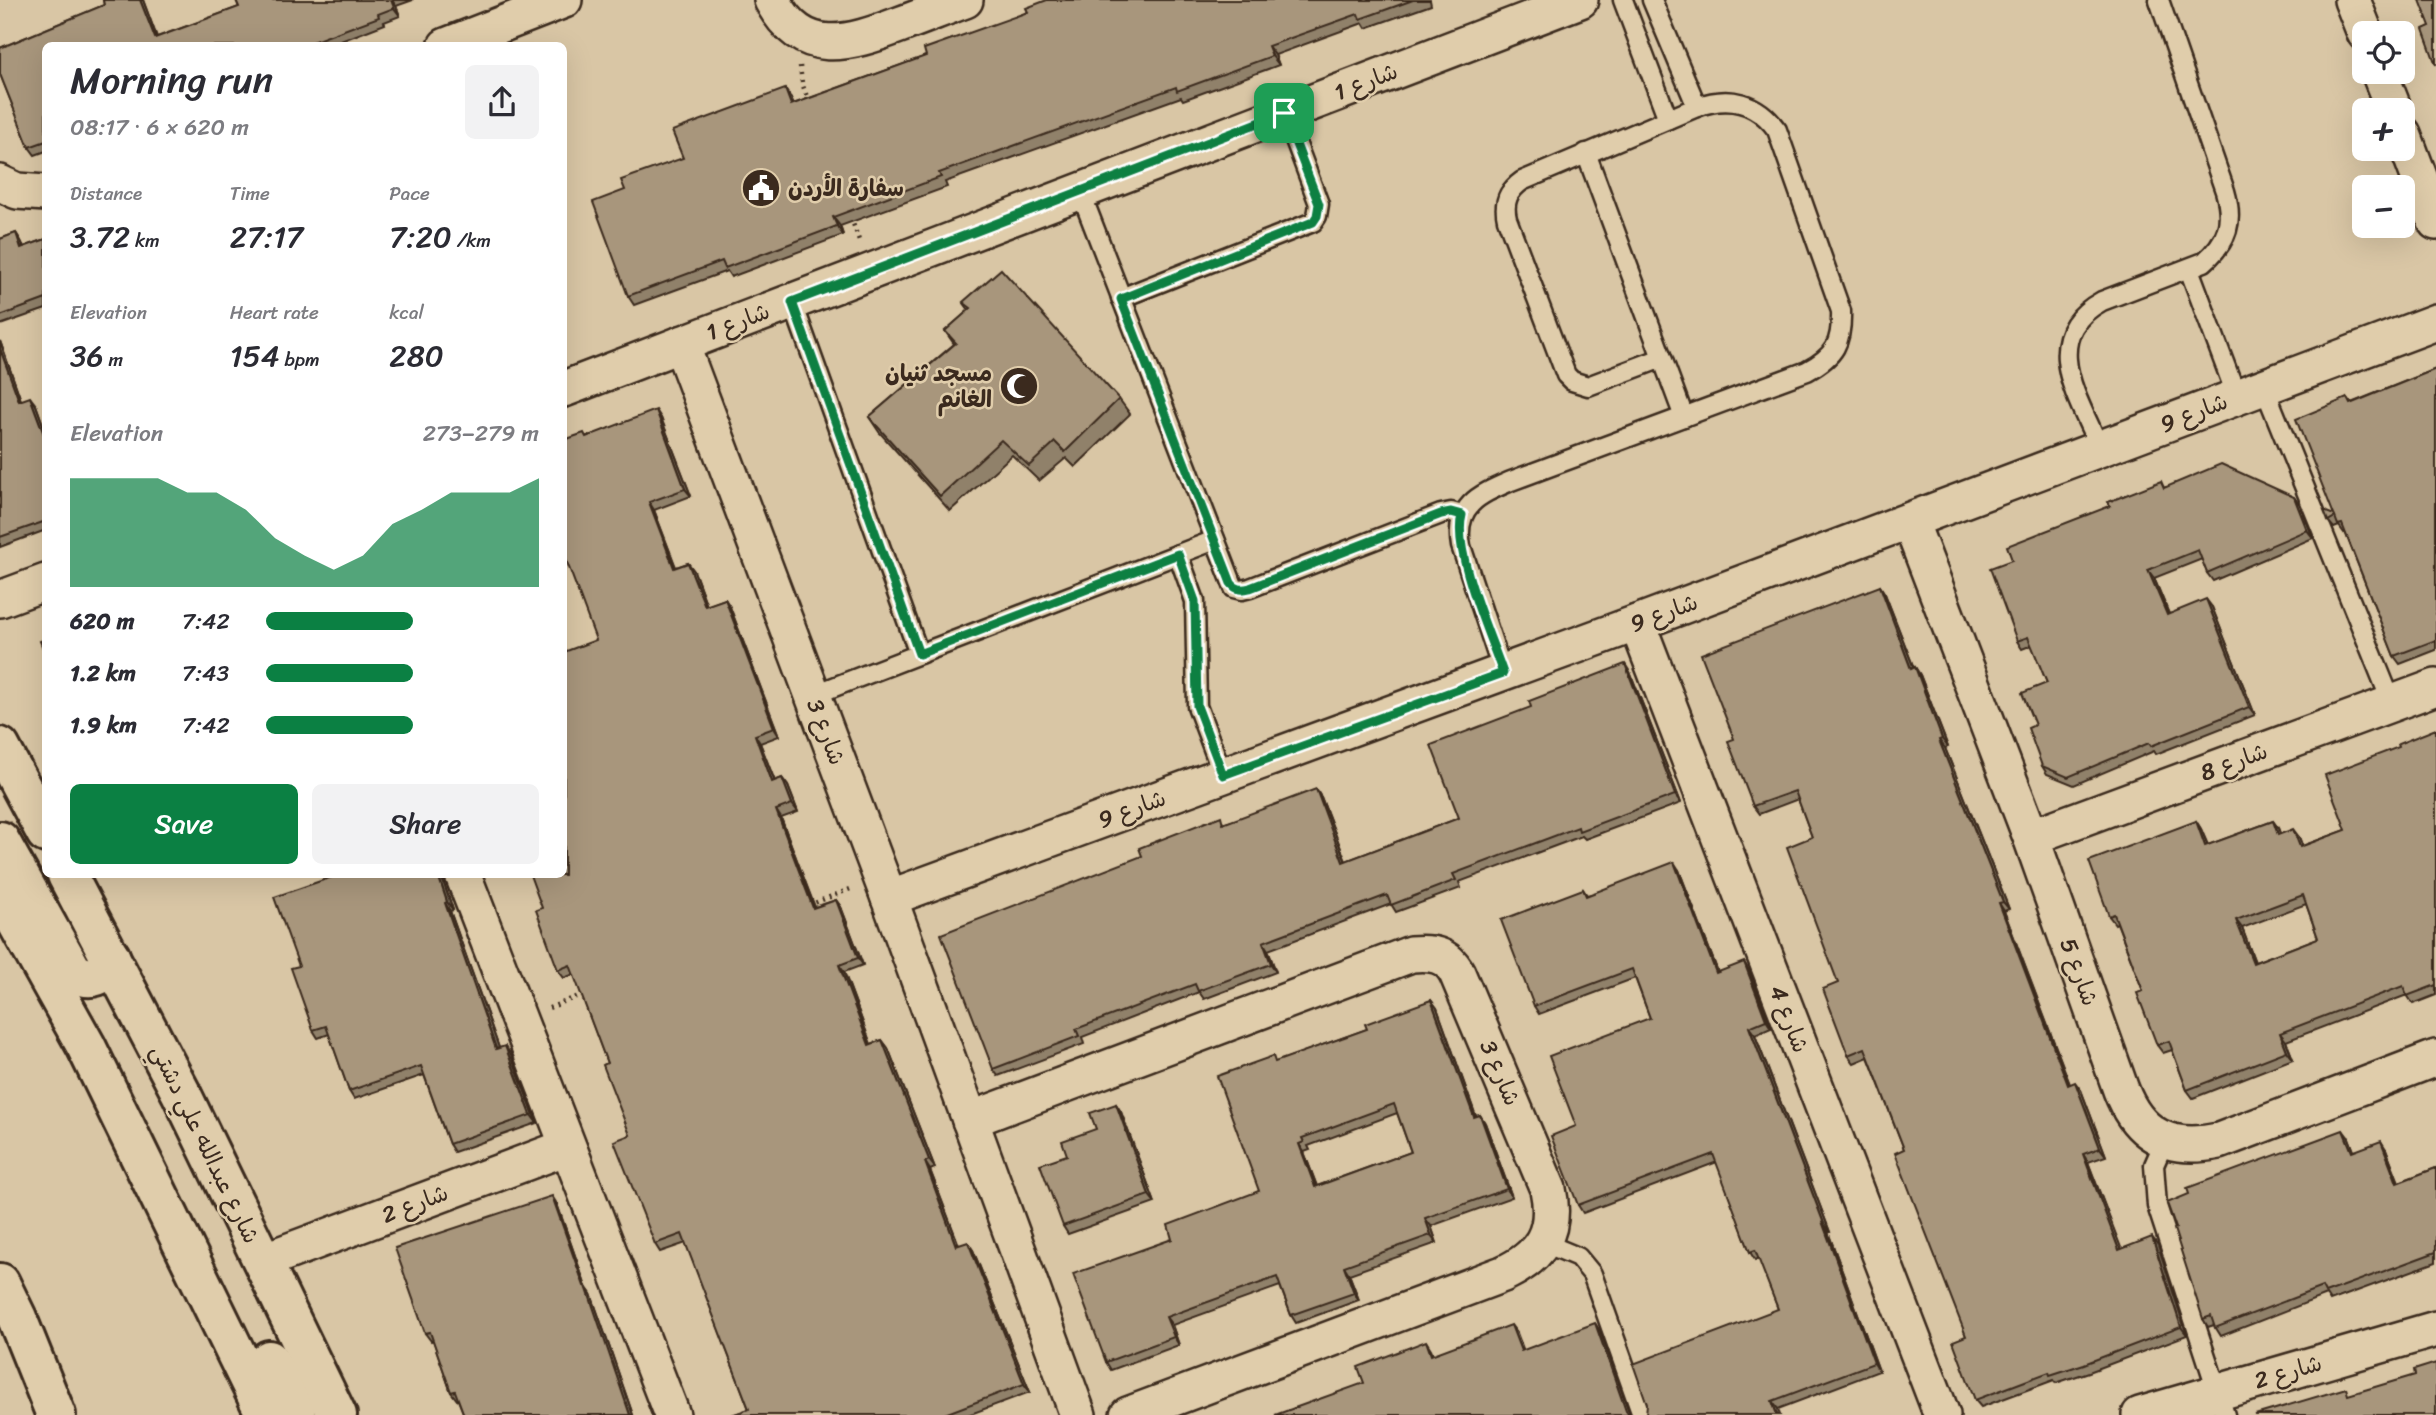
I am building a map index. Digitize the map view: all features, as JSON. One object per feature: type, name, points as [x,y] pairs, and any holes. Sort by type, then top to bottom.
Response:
[{"type":"main road","points":[[0,747],[42,825]]},
{"type":"main road","points":[[0,841],[72,970],[88,978],[99,975],[108,966],[110,956]]},
{"type":"main road","name":"شارع عبدالله علي دشتي","points":[[70,878],[181,1093],[337,1415]]},
{"type":"main road","points":[[0,892],[86,1046],[266,1415]]},
{"type":"main road","points":[[197,1272],[246,1323],[265,1352],[296,1415]]},
{"type":"main road","points":[[0,1283],[56,1415]]},
{"type":"street","points":[[772,0],[780,14],[797,30],[819,41],[845,43],[965,0]]},
{"type":"street","name":"شارع 1","points":[[567,388],[1580,0]]},
{"type":"street","points":[[2353,0],[2361,21]]},
{"type":"street","points":[[455,42],[546,3]]},
{"type":"street","points":[[2413,161],[2436,222]]},
{"type":"street","points":[[0,183],[18,191],[42,193]]},
{"type":"street","name":"شارع 9","points":[[885,887],[1223,775],[1910,522],[2436,322]]},
{"type":"street","name":"شارع 3","points":[[681,344],[885,887],[1078,1415]]},
{"type":"street","name":"شارع 5","points":[[1910,522],[2031,837],[2126,1102],[2143,1126],[2165,1140]]},
{"type":"street","points":[[0,598],[42,583]]},
{"type":"street","name":"شارع 4","points":[[1637,623],[1942,1415]]},
{"type":"street","name":"شارع 8","points":[[2031,837],[2436,687]]},
{"type":"street","points":[[464,878],[672,1415]]},
{"type":"street","name":"شارع 3","points":[[970,1120],[1411,954],[1432,954],[1447,960],[1457,973],[1542,1172],[1551,1205],[1549,1224],[1542,1242],[1523,1265],[1503,1274],[1128,1415]]},
{"type":"street","points":[[2165,1140],[2191,1145],[2220,1141],[2436,1058]]},
{"type":"street","name":"شارع 2","points":[[263,1261],[567,1147]]},
{"type":"street","name":"شارع 2","points":[[2140,1415],[2221,1404],[2436,1329]]},
{"type":"lane","points":[[1623,0],[1668,119]]},
{"type":"lane","points":[[1652,0],[1697,107]]},
{"type":"lane","points":[[2100,449],[2066,364],[2066,348],[2077,320],[2089,309],[2204,262],[2224,239],[2229,223],[2230,208],[2159,0]]},
{"type":"lane","points":[[1503,673],[1465,564],[1459,537],[1462,515],[1468,506],[1490,490],[1807,371],[1824,362],[1836,348],[1842,330],[1841,311],[1777,130],[1768,118],[1742,103],[1711,102],[1697,107],[1522,181],[1513,187],[1507,197],[1504,208],[1511,231],[1563,367],[1572,381],[1588,386],[1597,384],[1662,358]]},
{"type":"lane","points":[[1121,299],[1313,222],[1319,204],[1284,113]]},
{"type":"lane","points":[[1586,153],[1684,417]]},
{"type":"lane","points":[[1080,191],[1234,588],[1242,590],[1441,514],[1451,512],[1462,515]]},
{"type":"lane","points":[[2189,269],[2250,392],[2392,703]]},
{"type":"lane","points":[[792,302],[919,654]]},
{"type":"lane","points":[[813,695],[1215,540]]},
{"type":"lane","points":[[1178,554],[1195,601],[1197,706],[1223,775]]},
{"type":"lane","points":[[2165,1140],[2154,1165],[2157,1206],[2221,1404]]},
{"type":"lane","points":[[1542,1242],[1578,1257],[1592,1274],[1642,1415]]},
{"type":"path","points":[[797,30],[802,83],[811,108]]},
{"type":"path","points":[[847,209],[870,271]]},
{"type":"path","points":[[803,907],[885,887]]},
{"type":"path","points":[[518,1019],[596,989]]},
{"type":"building","points":[[103,0],[140,0],[155,38],[239,7],[236,0],[391,0],[394,8],[378,14],[379,17],[312,42],[42,42],[42,142],[29,147],[0,74],[0,48],[104,5]]},
{"type":"building","points":[[1047,0],[1413,0],[1360,19],[1358,14],[1268,46],[1272,56],[1177,91],[1176,87],[939,173],[941,177],[833,217],[837,226],[725,268],[722,261],[628,296],[593,202],[625,190],[621,180],[683,158],[672,131],[785,89],[791,105],[926,56],[924,49],[1028,12],[1026,8]]},
{"type":"building","points":[[2420,0],[2436,0],[2436,65],[2423,29],[2430,26]]},
{"type":"building","points":[[16,233],[21,248],[42,240],[42,300],[0,316],[0,239]]},
{"type":"building","name":"مسجد ثنيان الغانم","points":[[1001,269],[1119,399],[1065,452],[1055,442],[1029,466],[1001,440],[940,496],[869,417],[956,343],[945,331],[971,308],[963,302]]},
{"type":"building","points":[[0,349],[19,401],[30,397],[42,429],[42,522],[0,537]]},
{"type":"building","points":[[2436,369],[2436,640],[2394,656],[2342,524],[2338,525],[2335,517],[2328,521],[2324,511],[2334,515],[2296,419],[2347,398],[2350,404]]},
{"type":"building","points":[[656,410],[685,489],[649,502],[674,568],[688,563],[705,606],[725,599],[774,728],[755,735],[772,782],[782,778],[792,804],[776,810],[813,908],[836,900],[858,958],[839,965],[869,1045],[882,1040],[929,1160],[925,1162],[956,1246],[968,1242],[1024,1384],[942,1415],[732,1415],[749,1409],[682,1234],[655,1244],[614,1141],[630,1135],[603,1065],[607,1063],[570,965],[558,970],[536,910],[542,908],[531,878],[567,878],[567,651],[596,640],[567,562],[567,439],[584,433],[586,437]]},
{"type":"building","points":[[2221,464],[2294,497],[2307,530],[2207,573],[2198,550],[2148,570],[2167,615],[2206,599],[2249,707],[2151,746],[2149,743],[2068,777],[2042,766],[2028,728],[2035,725],[2022,693],[2047,683],[2028,637],[2017,641],[1990,568],[2012,560],[2007,546],[2110,506],[2108,502],[2161,481],[2164,488]]},
{"type":"building","points":[[1880,586],[1911,669],[1915,667],[1942,739],[1939,740],[2003,902],[1999,903],[2068,1085],[2075,1082],[2100,1148],[2083,1154],[2119,1250],[2152,1237],[2181,1327],[2084,1364],[2050,1375],[2049,1372],[1975,1400],[1953,1341],[1966,1336],[1895,1153],[1904,1149],[1865,1048],[1848,1055],[1823,989],[1838,983],[1787,847],[1812,837],[1795,791],[1753,806],[1728,741],[1734,739],[1701,654]]},
{"type":"building","points":[[1625,664],[1675,795],[1579,831],[1578,827],[1453,874],[1456,880],[1391,905],[1387,895],[1263,942],[1271,964],[1198,991],[1195,984],[1076,1029],[1079,1036],[993,1069],[941,934],[1142,856],[1139,848],[1221,816],[1223,824],[1316,789],[1343,862],[1459,818],[1431,745],[1531,707],[1529,701]]},
{"type":"building","points":[[2436,729],[2436,985],[2407,996],[2403,986],[2280,1033],[2287,1051],[2187,1090],[2169,1041],[2157,1045],[2137,993],[2143,991],[2114,914],[2109,916],[2089,861],[2196,821],[2205,846],[2273,821],[2278,835],[2293,829],[2300,847],[2346,830],[2325,775],[2399,747],[2398,744]],"holes":[[[2303,895],[2318,938],[2253,963],[2236,920]]]},
{"type":"building","points":[[1674,862],[1716,973],[1744,962],[1766,1020],[1749,1027],[1874,1363],[1772,1401],[1777,1415],[1644,1415],[1647,1404],[1633,1364],[1778,1309],[1755,1250],[1750,1252],[1713,1154],[1578,1205],[1551,1136],[1576,1126],[1549,1056],[1650,1018],[1632,969],[1534,1006],[1501,920],[1583,889],[1586,896]]},
{"type":"building","points":[[329,878],[439,878],[447,902],[445,903],[496,1049],[505,1046],[531,1115],[449,1144],[421,1066],[349,1091],[326,1026],[313,1030],[291,968],[299,966],[274,897]]},
{"type":"building","points":[[1431,1000],[1474,1117],[1480,1115],[1507,1189],[1425,1218],[1431,1235],[1344,1266],[1354,1293],[1291,1315],[1277,1277],[1166,1317],[1174,1337],[1106,1362],[1073,1274],[1172,1239],[1168,1225],[1259,1191],[1217,1076],[1273,1056],[1275,1062],[1367,1029],[1365,1024]],"holes":[[[1394,1104],[1411,1152],[1315,1187],[1299,1144],[1304,1142],[1302,1138]]]},
{"type":"building","points":[[1116,1104],[1149,1195],[1063,1226],[1040,1164],[1067,1155],[1062,1141],[1096,1129],[1090,1113]]},
{"type":"building","points":[[2343,1130],[2352,1152],[2381,1141],[2397,1183],[2436,1168],[2436,1252],[2325,1293],[2322,1287],[2215,1328],[2211,1316],[2203,1319],[2167,1203],[2189,1194],[2187,1188]]},
{"type":"building","points":[[552,1196],[630,1415],[464,1415],[455,1391],[451,1392],[430,1332],[425,1333],[395,1248]]},
{"type":"building","points":[[1595,1323],[1629,1415],[1275,1415],[1364,1383],[1358,1367],[1426,1341],[1431,1355],[1511,1325],[1521,1351]]},
{"type":"building","points":[[2436,1363],[2436,1415],[2255,1415],[2346,1388],[2348,1395],[2415,1375],[2414,1370]]},
{"type":"place","name":"سفارة الأردن","points":[[761,188]]},
{"type":"place","name":"مسجد ثنيان الغانم","points":[[1019,386]]},
{"type":"route","points":[[1284,113],[1319,204],[1313,222],[1121,299],[1231,583],[1234,588],[1250,588],[1441,514],[1451,512],[1462,515],[1459,537],[1465,564],[1503,673],[1223,775],[1197,706],[1195,601],[1178,554],[919,654],[792,302],[1284,113]]}]
